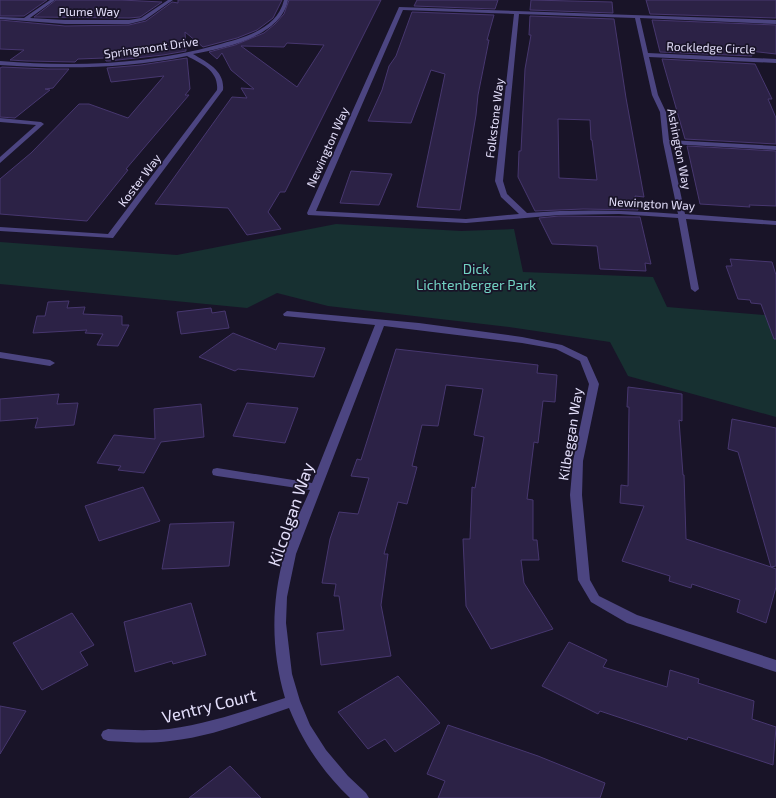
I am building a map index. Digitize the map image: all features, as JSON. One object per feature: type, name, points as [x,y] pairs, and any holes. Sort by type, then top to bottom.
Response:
[{"type":"street","points":[[26,19],[53,0]]},
{"type":"street","name":"Plume Way","points":[[0,18],[89,23],[129,22],[143,19],[171,0]]},
{"type":"street","name":"Springmont Drive","points":[[0,63],[42,66],[99,66],[149,61],[188,54],[233,42],[258,32],[278,17],[286,0]]},
{"type":"street","name":"Newington Way","points":[[776,22],[401,8],[311,213],[447,221],[485,221],[578,212],[619,212],[776,223]]},
{"type":"street","name":"Folkstone Way","points":[[517,12],[499,181],[504,195],[525,216]]},
{"type":"street","name":"Ashington Way","points":[[637,17],[655,95],[664,112],[666,142],[682,216],[695,289]]},
{"type":"street","name":"Koster Way","points":[[0,229],[110,236],[220,90],[221,80],[218,75],[209,67],[188,54]]},
{"type":"street","name":"Rockledge Circle","points":[[646,55],[776,61]]},
{"type":"street","points":[[0,120],[41,124],[0,161]]},
{"type":"street","points":[[666,142],[776,148]]},
{"type":"street","name":"Kilbeggan Way","points":[[287,314],[381,322],[559,347],[584,359],[594,384],[578,460],[576,495],[584,580],[595,599],[632,619],[776,666]]},
{"type":"street","name":"Kilcolgan Way","points":[[361,798],[343,781],[321,755],[304,728],[293,701],[285,674],[280,623],[281,597],[290,554],[381,322]]},
{"type":"street","points":[[0,355],[50,363]]},
{"type":"street","points":[[217,472],[316,487]]},
{"type":"street","name":"Ventry Court","points":[[108,735],[142,737],[178,734],[213,726],[293,701]]},
{"type":"green space","name":"Dick Lichtenberger Park","points":[[336,224],[461,231],[514,229],[523,272],[653,277],[667,307],[776,316],[776,417],[628,376],[610,342],[509,327],[328,306],[277,293],[247,308],[0,284],[0,242],[177,255]]},
{"type":"building","points":[[0,0],[47,0],[24,16],[0,16]]},
{"type":"building","points":[[56,0],[121,0],[162,2],[140,17],[34,17]]},
{"type":"building","points":[[178,0],[282,0],[273,18],[257,30],[237,38],[203,47],[185,32],[186,51],[163,55],[109,61],[106,61],[105,58],[78,59],[75,62],[27,61],[10,60],[24,50],[0,49],[0,20],[65,26],[129,25],[146,21],[172,2],[178,3]]},
{"type":"building","points":[[289,0],[381,0],[285,192],[280,192],[268,212],[281,229],[247,235],[228,208],[155,204],[232,97],[247,98],[241,88],[254,89],[231,70],[222,53],[217,59],[209,52],[235,45],[264,33],[284,14]],"holes":[[[287,43],[324,45],[297,87],[241,46],[284,47]]]},
{"type":"building","points":[[417,0],[498,0],[495,9],[414,6]]},
{"type":"building","points":[[531,0],[612,2],[613,13],[530,10]]},
{"type":"building","points":[[646,0],[776,0],[776,18],[650,14]]},
{"type":"building","points":[[412,12],[494,15],[487,40],[489,40],[478,95],[460,210],[417,207],[445,74],[431,70],[411,123],[368,121],[382,90],[389,66],[396,56]]},
{"type":"building","points":[[530,16],[614,19],[626,98],[644,197],[635,196],[638,210],[583,209],[535,211],[518,177],[519,151],[521,151],[525,69],[531,35],[529,35]],"holes":[[[558,119],[590,120],[591,140],[597,180],[559,178]]]},
{"type":"building","points":[[652,20],[776,25],[776,54],[750,51],[752,56],[660,52]]},
{"type":"building","points":[[187,58],[190,89],[185,95],[189,95],[126,169],[128,170],[87,221],[0,214],[0,179],[31,153],[79,104],[89,104],[128,118],[164,76],[111,82],[107,68],[141,65]]},
{"type":"building","points":[[662,59],[755,64],[772,99],[768,99],[776,118],[776,144],[685,139]]},
{"type":"building","points":[[0,68],[69,69],[53,88],[45,89],[50,90],[15,118],[0,117]]},
{"type":"building","points":[[687,146],[776,151],[776,206],[749,205],[750,207],[700,204]]},
{"type":"building","points":[[351,171],[392,174],[379,205],[340,203]]},
{"type":"building","points":[[559,216],[640,217],[651,264],[645,263],[646,271],[600,269],[597,246],[552,244],[539,218]]},
{"type":"building","points":[[730,259],[772,262],[776,275],[776,339],[774,339],[761,304],[751,303],[750,300],[738,299],[726,266],[732,266]]},
{"type":"building","points":[[69,301],[67,308],[85,307],[83,314],[122,316],[122,325],[129,325],[118,346],[97,345],[103,334],[85,333],[87,330],[33,333],[37,316],[45,316],[48,302]]},
{"type":"building","points":[[211,308],[212,313],[225,311],[229,328],[181,334],[177,312]]},
{"type":"building","points":[[233,333],[276,350],[279,343],[325,348],[314,377],[238,369],[235,371],[199,357]]},
{"type":"building","points":[[396,349],[538,365],[537,373],[557,375],[555,402],[543,401],[538,443],[534,442],[527,499],[533,500],[533,540],[537,540],[539,560],[521,560],[524,583],[553,629],[491,649],[466,606],[463,539],[470,539],[472,487],[475,488],[484,437],[474,435],[483,389],[446,385],[438,426],[422,425],[412,466],[417,467],[407,504],[398,502],[384,554],[388,554],[381,605],[391,656],[321,665],[317,633],[344,630],[339,596],[334,596],[336,584],[322,583],[330,539],[339,512],[358,514],[369,478],[351,476],[357,459],[361,460]]},
{"type":"building","points":[[628,387],[682,394],[682,421],[679,420],[684,475],[686,539],[776,569],[776,587],[766,623],[737,612],[740,600],[692,584],[691,588],[669,581],[670,576],[622,561],[644,506],[620,503],[621,485],[628,486]]},
{"type":"building","points":[[59,394],[57,404],[78,403],[74,425],[35,428],[38,418],[0,421],[0,399]]},
{"type":"building","points":[[247,403],[298,408],[285,443],[233,436]]},
{"type":"building","points":[[201,404],[204,437],[161,442],[144,473],[118,470],[121,466],[97,463],[114,435],[155,439],[154,409]]},
{"type":"building","points":[[732,419],[776,428],[776,566],[771,567],[738,452],[728,449]]},
{"type":"building","points":[[143,487],[160,521],[99,541],[85,506]]},
{"type":"building","points":[[234,522],[229,566],[162,569],[170,524]]},
{"type":"building","points":[[191,603],[206,655],[173,664],[172,661],[135,672],[124,622]]},
{"type":"building","points":[[72,613],[94,645],[80,652],[88,665],[42,690],[13,643]]},
{"type":"building","points":[[569,642],[607,660],[603,667],[667,687],[670,670],[699,679],[698,683],[754,701],[752,719],[776,727],[773,765],[688,737],[687,740],[600,711],[598,714],[542,686]]},
{"type":"building","points":[[398,676],[440,723],[395,752],[385,739],[368,749],[338,712]]},
{"type":"building","points":[[0,706],[26,711],[0,754]]},
{"type":"building","points":[[448,725],[538,756],[605,783],[600,798],[438,798],[445,781],[427,774]]},
{"type":"building","points":[[230,766],[261,798],[189,798]]}]
